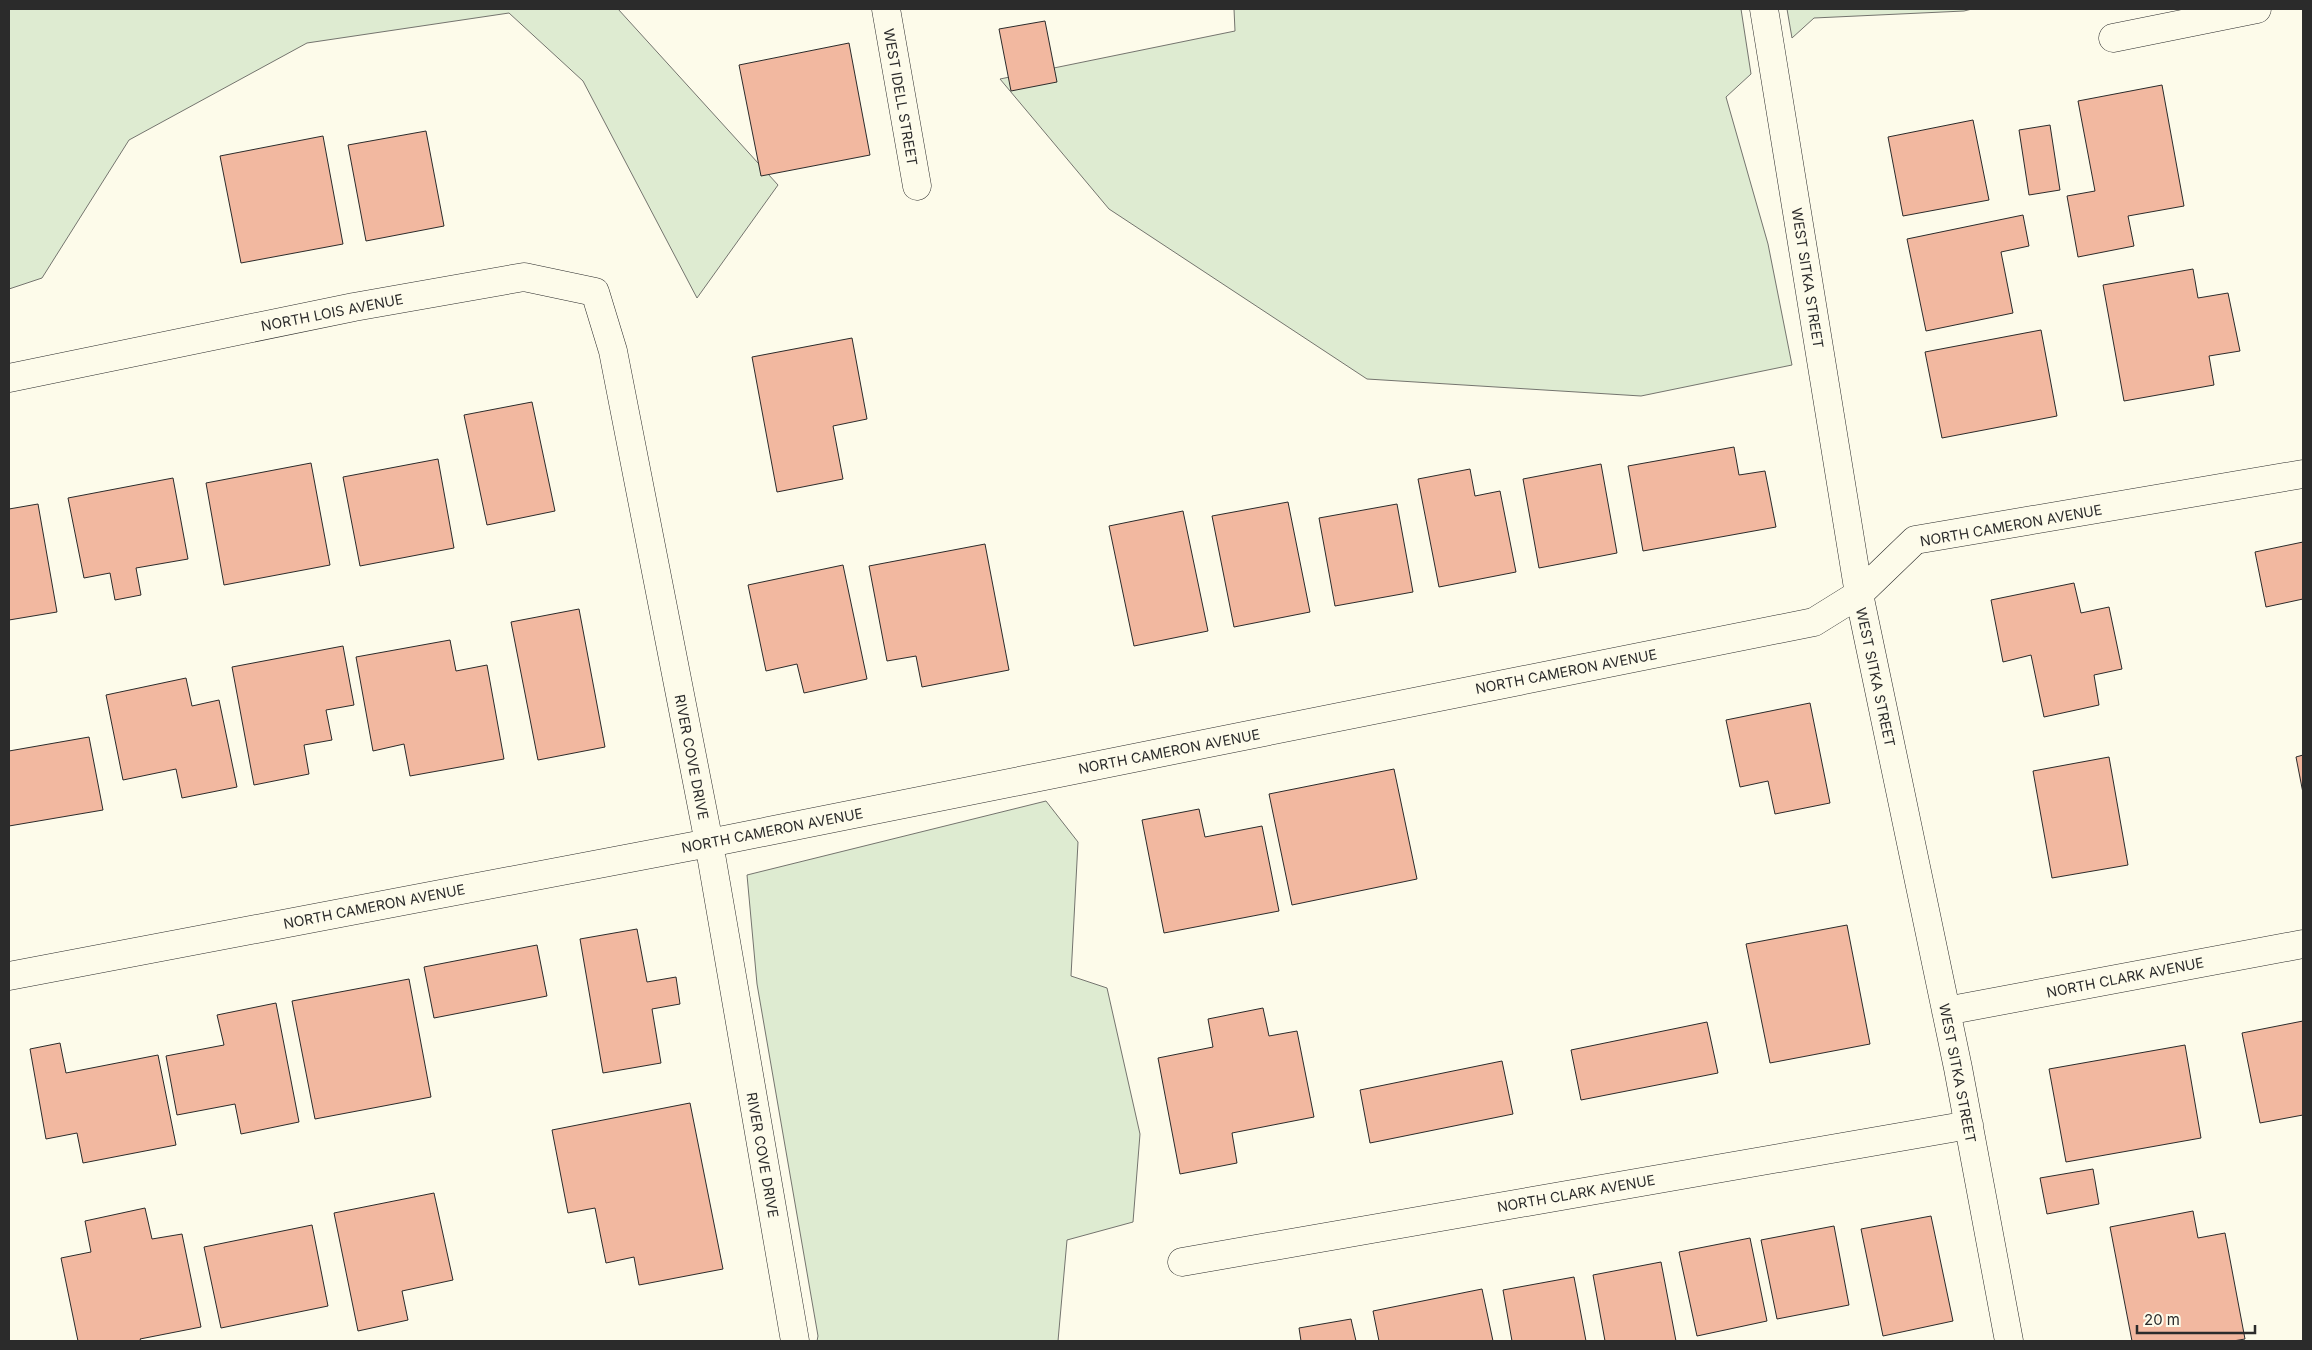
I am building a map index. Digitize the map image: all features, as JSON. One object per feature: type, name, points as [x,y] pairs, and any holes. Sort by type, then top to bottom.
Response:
[{"type":"street","name":"WEST IDELL STREET","points":[[886,9],[917,186]]},
{"type":"street","name":"WEST SITKA STREET","points":[[1764,9],[1859,594],[1969,1125],[2009,1341]]},
{"type":"street","points":[[2112,38],[2257,9]]},
{"type":"street","name":"NORTH LOIS AVENUE","points":[[9,378],[354,307],[524,277],[595,292],[613,350]]},
{"type":"street","name":"RIVER COVE DRIVE","points":[[613,350],[709,842],[795,1341]]},
{"type":"street","name":"NORTH CAMERON AVENUE","points":[[9,976],[709,842],[1814,622],[1859,594],[1915,540],[2303,474]]},
{"type":"street","name":"NORTH CLARK AVENUE","points":[[1946,1011],[2303,944]]},
{"type":"street","name":"NORTH CLARK AVENUE","points":[[1182,1262],[1969,1125]]},
{"type":"green space","points":[[9,9],[618,9],[778,185],[697,298],[583,81],[509,13],[307,43],[129,140],[42,278],[9,289]]},
{"type":"green space","points":[[1234,9],[1741,9],[1751,74],[1726,97],[1768,244],[1792,365],[1641,396],[1367,379],[1109,209],[1000,79],[1235,31]]},
{"type":"green space","points":[[1787,9],[1972,9],[1964,11],[1814,18],[1792,38]]},
{"type":"green space","points":[[1046,801],[1078,842],[1071,976],[1107,988],[1140,1134],[1133,1222],[1067,1240],[1058,1341],[817,1341],[818,1336],[757,984],[747,875]]},
{"type":"building","points":[[1045,21],[1057,82],[1011,91],[999,29]]},
{"type":"building","points":[[849,43],[870,155],[761,176],[739,65]]},
{"type":"building","points":[[2162,85],[2184,206],[2128,216],[2134,246],[2078,257],[2067,196],[2095,191],[2078,101]]},
{"type":"building","points":[[1973,120],[1989,200],[1903,216],[1888,137]]},
{"type":"building","points":[[2050,125],[2060,190],[2029,195],[2019,130]]},
{"type":"building","points":[[426,131],[444,226],[366,241],[348,145]]},
{"type":"building","points":[[323,136],[343,244],[241,263],[220,156]]},
{"type":"building","points":[[2023,215],[2029,246],[2001,252],[2013,313],[1926,331],[1907,239]]},
{"type":"building","points":[[2193,269],[2198,298],[2228,293],[2240,351],[2209,356],[2214,385],[2124,401],[2103,285]]},
{"type":"building","points":[[2041,330],[2057,416],[1942,438],[1925,352]]},
{"type":"building","points":[[852,338],[867,419],[833,426],[843,479],[777,492],[752,357]]},
{"type":"building","points":[[532,402],[555,511],[487,525],[464,415]]},
{"type":"building","points":[[1734,447],[1739,475],[1765,471],[1776,527],[1643,551],[1628,466]]},
{"type":"building","points":[[438,459],[454,548],[360,566],[343,477]]},
{"type":"building","points":[[311,463],[330,565],[224,585],[206,483]]},
{"type":"building","points":[[1601,464],[1617,553],[1539,568],[1523,479]]},
{"type":"building","points":[[1470,469],[1475,496],[1500,491],[1516,572],[1439,587],[1418,479]]},
{"type":"building","points":[[173,478],[188,559],[136,568],[141,595],[115,600],[110,573],[84,578],[68,498]]},
{"type":"building","points":[[1288,502],[1310,612],[1234,627],[1212,516]]},
{"type":"building","points":[[38,504],[57,612],[9,620],[9,509]]},
{"type":"building","points":[[1397,504],[1413,592],[1335,606],[1319,518]]},
{"type":"building","points":[[1183,511],[1208,631],[1134,646],[1109,526]]},
{"type":"building","points":[[2303,542],[2303,599],[2266,607],[2255,552]]},
{"type":"building","points":[[985,544],[1009,670],[922,687],[916,656],[887,661],[869,566]]},
{"type":"building","points":[[843,565],[867,679],[804,693],[797,664],[766,671],[748,585]]},
{"type":"building","points":[[2074,583],[2081,613],[2109,607],[2122,669],[2094,675],[2099,705],[2044,717],[2031,655],[2003,662],[1991,600]]},
{"type":"building","points":[[579,609],[605,747],[538,760],[511,622]]},
{"type":"building","points":[[450,640],[456,671],[487,665],[504,759],[410,776],[404,744],[373,751],[356,657]]},
{"type":"building","points":[[343,646],[354,705],[326,710],[332,740],[304,745],[309,774],[254,785],[232,667]]},
{"type":"building","points":[[186,678],[192,706],[219,700],[237,787],[182,798],[176,769],[123,780],[106,695]]},
{"type":"building","points":[[1810,703],[1830,803],[1775,814],[1768,781],[1740,787],[1726,720]]},
{"type":"building","points":[[89,737],[103,810],[9,826],[9,751]]},
{"type":"building","points":[[2303,755],[2303,793],[2296,757]]},
{"type":"building","points":[[2109,757],[2128,865],[2052,878],[2033,771]]},
{"type":"building","points":[[1394,769],[1417,879],[1292,905],[1269,794]]},
{"type":"building","points":[[1199,809],[1205,837],[1262,826],[1279,911],[1164,933],[1142,820]]},
{"type":"building","points":[[1847,925],[1870,1044],[1770,1063],[1746,944]]},
{"type":"building","points":[[637,929],[647,982],[676,977],[680,1004],[652,1009],[661,1063],[603,1073],[580,939]]},
{"type":"building","points":[[537,945],[547,996],[434,1018],[424,967]]},
{"type":"building","points":[[409,979],[431,1097],[315,1119],[292,1001]]},
{"type":"building","points":[[276,1003],[299,1122],[241,1134],[235,1104],[177,1115],[166,1056],[224,1045],[217,1015]]},
{"type":"building","points":[[1263,1008],[1269,1036],[1297,1031],[1314,1117],[1232,1133],[1237,1163],[1180,1174],[1158,1058],[1213,1047],[1208,1019]]},
{"type":"building","points":[[2303,1021],[2303,1115],[2260,1123],[2242,1033]]},
{"type":"building","points":[[1707,1022],[1718,1073],[1581,1100],[1571,1050]]},
{"type":"building","points":[[60,1043],[66,1073],[158,1055],[176,1145],[83,1163],[77,1133],[46,1139],[30,1049]]},
{"type":"building","points":[[2185,1045],[2201,1138],[2066,1162],[2049,1069]]},
{"type":"building","points":[[1502,1061],[1513,1114],[1370,1143],[1360,1090]]},
{"type":"building","points":[[690,1103],[723,1269],[639,1285],[634,1257],[606,1263],[595,1208],[568,1213],[552,1130]]},
{"type":"building","points":[[2093,1169],[2099,1204],[2047,1214],[2040,1178]]},
{"type":"building","points":[[434,1193],[453,1280],[402,1291],[408,1320],[358,1331],[334,1213]]},
{"type":"building","points":[[145,1208],[152,1239],[182,1234],[201,1327],[140,1339],[141,1341],[78,1341],[61,1258],[91,1252],[85,1221]]},
{"type":"building","points":[[2193,1211],[2198,1238],[2225,1233],[2245,1339],[2233,1341],[2132,1341],[2110,1227]]},
{"type":"building","points":[[1931,1216],[1953,1321],[1883,1336],[1861,1229]]},
{"type":"building","points":[[312,1225],[328,1306],[221,1328],[204,1247]]},
{"type":"building","points":[[1834,1226],[1849,1305],[1777,1319],[1761,1240]]},
{"type":"building","points":[[1750,1238],[1767,1321],[1697,1336],[1679,1252]]},
{"type":"building","points":[[1661,1262],[1676,1341],[1605,1341],[1593,1275]]},
{"type":"building","points":[[1574,1277],[1586,1341],[1512,1341],[1503,1290]]},
{"type":"building","points":[[1482,1289],[1493,1341],[1379,1341],[1373,1311]]},
{"type":"building","points":[[1351,1319],[1356,1341],[1301,1341],[1299,1328]]}]
